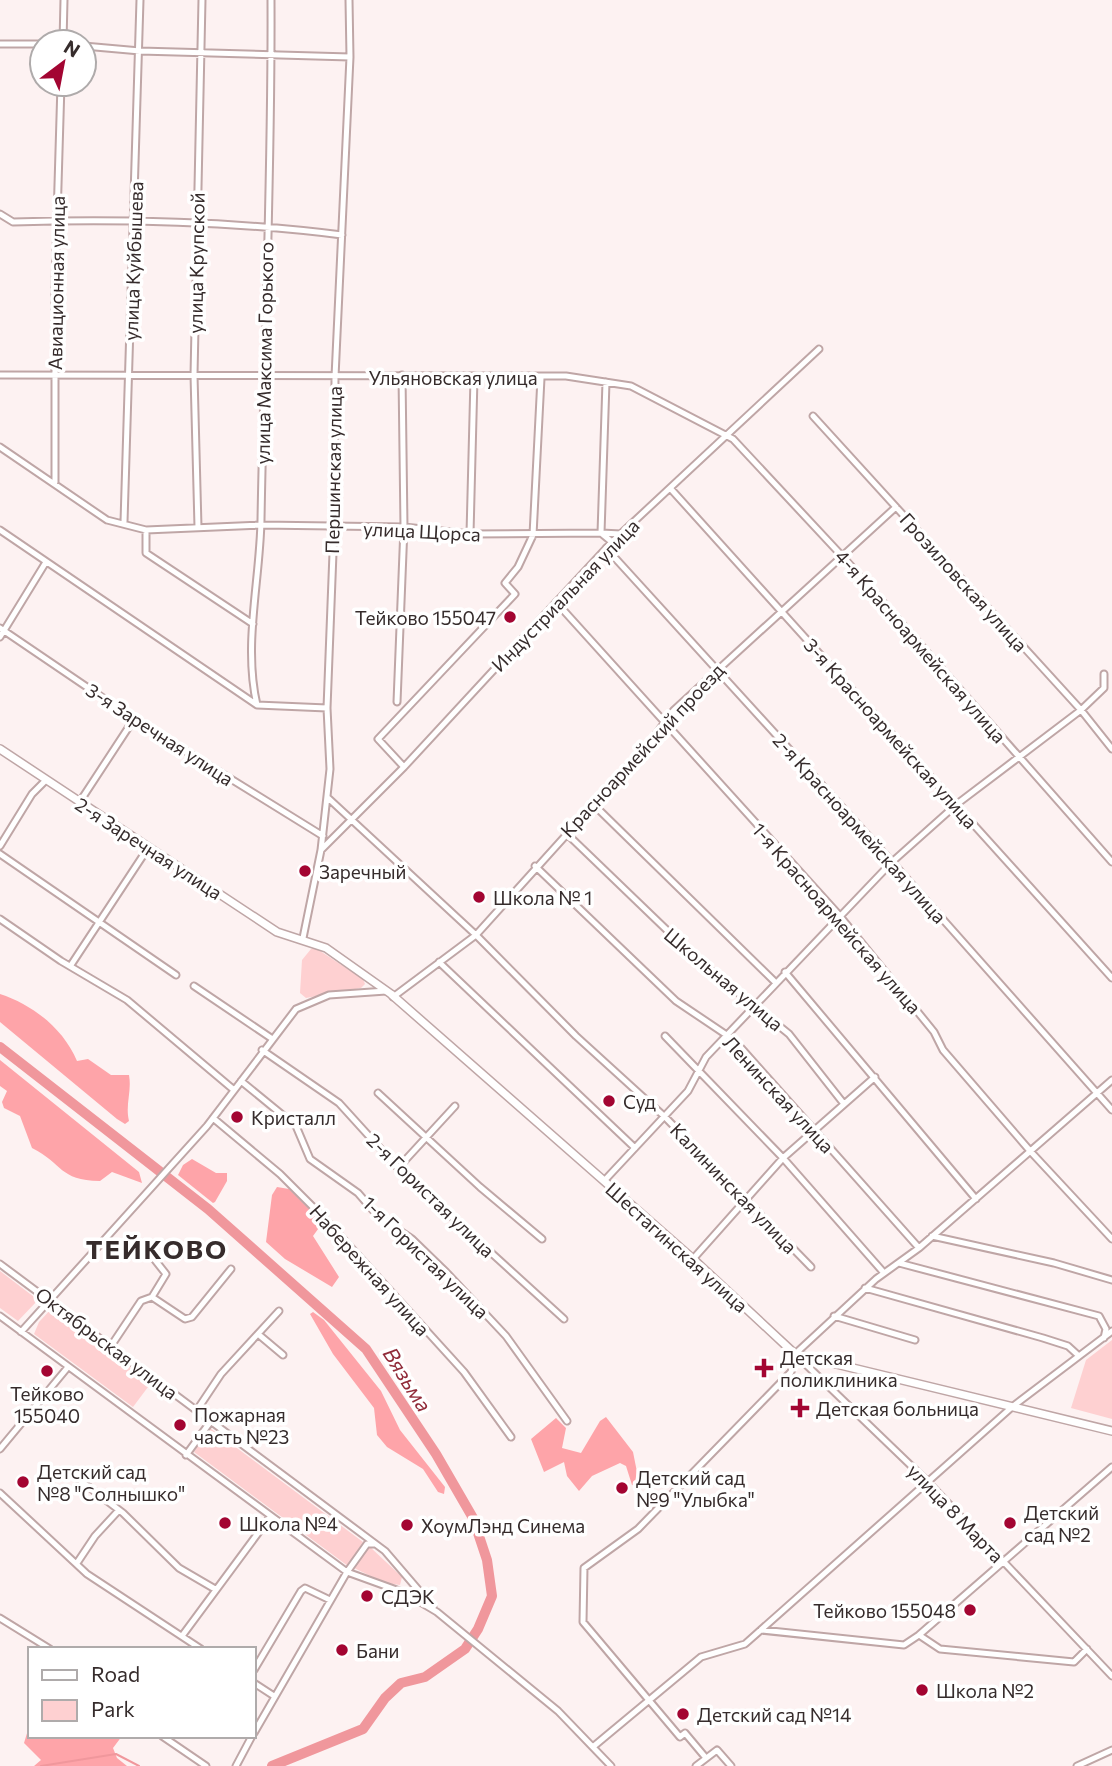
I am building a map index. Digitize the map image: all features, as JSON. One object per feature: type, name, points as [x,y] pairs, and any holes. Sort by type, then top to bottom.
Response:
[{"type":"main road","name":"2-я Заречная улица","points":[[0,748],[79,803],[277,932],[303,938]]},
{"type":"main road","name":"Шестагинская улица","points":[[303,938],[326,948],[386,991],[693,1259],[795,1354],[1112,1431]]},
{"type":"street","points":[[63,28],[64,0]]},
{"type":"street","name":"улица Куйбышева","points":[[124,522],[140,0]]},
{"type":"street","name":"улица Крупской","points":[[198,527],[194,375],[202,0]]},
{"type":"street","name":"улица Максима Горького","points":[[257,705],[253,689],[253,624],[261,525],[271,0]]},
{"type":"street","name":"Першинская улица","points":[[303,938],[321,850],[330,769],[327,708],[334,527],[335,377],[350,57],[349,0]]},
{"type":"street","points":[[0,44],[28,44]]},
{"type":"street","points":[[98,48],[350,57]]},
{"type":"street","name":"Авиационная улица","points":[[55,482],[54,373],[61,98]]},
{"type":"street","points":[[0,214],[13,222],[196,222],[266,226],[342,235]]},
{"type":"street","name":"Индустриальная улица","points":[[321,850],[404,767],[606,548],[819,349]]},
{"type":"street","name":"Ульяновская улица","points":[[0,375],[128,373],[474,378],[566,376],[631,386],[725,435]]},
{"type":"street","points":[[397,702],[404,527],[402,375]]},
{"type":"street","points":[[470,534],[474,378]]},
{"type":"street","points":[[404,767],[378,738],[515,594],[505,583],[518,568],[533,535],[541,378]]},
{"type":"street","points":[[606,382],[601,533],[612,542]]},
{"type":"street","name":"Грозиловская улица","points":[[813,416],[1081,710],[1112,749]]},
{"type":"street","name":"4-я Красноармейская улица","points":[[725,435],[737,443],[843,557],[1112,862]]},
{"type":"street","points":[[0,447],[107,520],[124,522],[146,530],[146,553],[253,624]]},
{"type":"street","name":"3-я Красноармейская улица","points":[[670,488],[1112,978]]},
{"type":"street","name":"Красноармейский проезд","points":[[393,997],[476,934],[565,832],[715,670],[782,613],[896,507]]},
{"type":"street","name":"улица Щорса","points":[[146,530],[261,525],[404,527],[470,534],[621,534]]},
{"type":"street","points":[[0,530],[257,705],[327,708]]},
{"type":"street","name":"2-я Красноармейская улица","points":[[606,548],[892,862],[1112,1110]]},
{"type":"street","points":[[0,637],[2,629],[46,562]]},
{"type":"street","name":"1-я Красноармейская улица","points":[[556,602],[839,915],[934,1032],[943,1050],[1031,1152],[1112,1239]]},
{"type":"street","name":"3-я Заречная улица","points":[[2,629],[134,719],[323,836]]},
{"type":"street","points":[[604,1181],[688,1091],[696,1071],[726,1036],[839,915],[892,862],[957,804],[1081,710],[1104,688],[1104,674]]},
{"type":"street","points":[[79,803],[134,719]]},
{"type":"street","points":[[0,846],[32,793],[46,780]]},
{"type":"street","name":"Калининская улица","points":[[327,797],[476,934],[576,1037],[666,1117],[811,1267]]},
{"type":"street","points":[[592,803],[775,982]]},
{"type":"street","name":"Школьная улица","points":[[565,832],[632,899],[754,1007],[766,1013],[789,1034],[844,1104]]},
{"type":"street","points":[[71,965],[148,848]]},
{"type":"street","points":[[0,854],[176,975]]},
{"type":"street","name":"Ленинская улица","points":[[535,866],[668,994],[734,1040],[919,1248]]},
{"type":"street","points":[[0,919],[127,1000],[234,1090]]},
{"type":"street","points":[[439,962],[635,1148]]},
{"type":"street","points":[[785,972],[976,1199]]},
{"type":"street","points":[[362,991],[371,979]]},
{"type":"street","points":[[194,986],[271,1038]]},
{"type":"street","points":[[21,1332],[214,1118],[285,1019],[309,1002],[329,995],[386,991]]},
{"type":"street","points":[[665,1036],[783,1158],[884,1273]]},
{"type":"street","name":"2-я Гористая улица","points":[[262,1050],[339,1103],[398,1168],[564,1319]]},
{"type":"street","points":[[693,1259],[745,1197],[783,1158],[875,1077]]},
{"type":"street","points":[[706,1758],[685,1733],[680,1737],[583,1622],[584,1568],[638,1529],[791,1372],[795,1354],[835,1316],[884,1273],[919,1248],[1112,1080]]},
{"type":"street","name":"1-я Гористая улица","points":[[241,1081],[296,1126],[310,1159],[358,1193],[377,1216],[412,1239],[455,1282],[506,1336],[567,1421]]},
{"type":"street","points":[[378,1093],[542,1239]]},
{"type":"street","points":[[398,1168],[455,1106]]},
{"type":"street","name":"Набережная улица","points":[[214,1118],[280,1174],[326,1219],[464,1372],[511,1437]]},
{"type":"street","points":[[932,1236],[1040,1259],[1112,1280]]},
{"type":"street","points":[[111,1346],[141,1301],[152,1297],[166,1274],[151,1255]]},
{"type":"street","points":[[899,1263],[1099,1315],[1106,1329],[1104,1338]]},
{"type":"street","name":"Октябрьская улица","points":[[0,1264],[376,1544],[437,1612]]},
{"type":"street","points":[[152,1297],[185,1319],[192,1317],[231,1269]]},
{"type":"street","points":[[865,1289],[1043,1338],[1068,1346],[1079,1356]]},
{"type":"street","points":[[197,1410],[221,1374],[279,1311]]},
{"type":"street","name":"Октябрьская улица","points":[[0,1316],[347,1572],[405,1593],[437,1612],[558,1711],[611,1766]]},
{"type":"street","points":[[835,1316],[915,1340]]},
{"type":"street","points":[[594,1746],[701,1657],[745,1644],[1012,1407],[1112,1331]]},
{"type":"street","points":[[258,1334],[283,1355]]},
{"type":"street","name":"улица 8 Марта","points":[[795,1354],[927,1480],[1112,1676]]},
{"type":"street","points":[[0,1449],[68,1367]]},
{"type":"street","points":[[187,1455],[211,1421]]},
{"type":"street","points":[[761,1629],[904,1645],[919,1635],[1112,1467]]},
{"type":"street","points":[[73,1475],[120,1510],[179,1568],[215,1589]]},
{"type":"street","points":[[1,1498],[87,1574],[198,1647]]},
{"type":"street","points":[[77,1563],[95,1536],[120,1510]]},
{"type":"street","points":[[182,1636],[270,1517]]},
{"type":"street","points":[[256,1729],[347,1572],[367,1544],[376,1544]]},
{"type":"street","points":[[405,1593],[412,1581]]},
{"type":"street","points":[[256,1667],[301,1591],[305,1588],[330,1600]]},
{"type":"street","points":[[0,1618],[47,1647]]},
{"type":"street","points":[[919,1635],[940,1649],[1074,1662],[1087,1649]]},
{"type":"street","points":[[256,1684],[274,1696]]},
{"type":"street","points":[[165,1738],[206,1766]]},
{"type":"street","points":[[236,1766],[251,1738]]},
{"type":"street","points":[[696,1766],[717,1750],[731,1766]]},
{"type":"street","points":[[1077,1766],[1112,1750]]},
{"type":"green space","points":[[311,949],[317,949],[363,979],[365,984],[361,988],[306,998],[300,993],[302,960]]},
{"type":"green space","points":[[0,1271],[38,1300],[18,1321],[0,1308]]},
{"type":"green space","points":[[53,1307],[151,1383],[133,1407],[34,1334],[39,1322]]},
{"type":"green space","points":[[1112,1340],[1112,1419],[1071,1408],[1086,1360]]},
{"type":"green space","points":[[210,1428],[363,1542],[348,1566],[194,1452]]},
{"type":"green space","points":[[369,1546],[402,1577],[400,1585],[385,1583],[354,1568],[353,1564]]},
{"type":"shaded area","points":[[0,994],[24,1004],[46,1019],[64,1038],[77,1061],[88,1059],[111,1075],[129,1075],[129,1121],[125,1124],[117,1119],[0,1022]]},
{"type":"shaded area","points":[[0,1060],[139,1172],[142,1183],[112,1172],[100,1181],[76,1178],[32,1148],[20,1116],[4,1108],[2,1102],[7,1091],[0,1086]]},
{"type":"shaded area","points":[[192,1159],[216,1173],[227,1173],[227,1181],[215,1202],[178,1175],[183,1165]]},
{"type":"shaded area","points":[[277,1187],[289,1189],[320,1220],[321,1225],[313,1236],[339,1277],[332,1287],[285,1259],[266,1242],[272,1195]]},
{"type":"shaded area","points":[[313,1312],[324,1320],[381,1391],[400,1430],[445,1487],[444,1494],[438,1492],[423,1469],[387,1447],[377,1435],[374,1408],[333,1354],[310,1314]]},
{"type":"shaded area","points":[[606,1417],[633,1452],[640,1487],[632,1485],[626,1466],[620,1463],[592,1476],[579,1491],[567,1476],[564,1462],[544,1472],[531,1439],[556,1418],[566,1428],[562,1448],[581,1453],[600,1421]]},
{"type":"shaded area","points":[[28,1730],[28,1738],[120,1738],[113,1748],[117,1758],[127,1766],[34,1766],[41,1760],[24,1743]]},
{"type":"waterway","name":"Вязьма","points":[[0,1047],[208,1209],[366,1349],[436,1454],[473,1518],[487,1560],[492,1596],[478,1629],[465,1649],[425,1677],[401,1683],[385,1698],[363,1729],[272,1766]]},
{"type":"waterway","points":[[41,1766],[116,1754],[139,1766]]},
{"type":"place","name":"Тейково 155047","points":[[510,617]]},
{"type":"place","name":"Заречный","points":[[305,871]]},
{"type":"place","name":"Школа № 1","points":[[479,897]]},
{"type":"place","name":"Суд","points":[[609,1101]]},
{"type":"place","name":"Кристалл","points":[[237,1117]]},
{"type":"place","name":"Детская поликлиника","points":[[764,1368]]},
{"type":"place","name":"Тейково 155040","points":[[47,1371]]},
{"type":"place","name":"Детская больница","points":[[800,1408]]},
{"type":"place","name":"Пожарная часть №23","points":[[180,1425]]},
{"type":"place","name":"Детский сад №8 \"Солнышко\"","points":[[23,1482]]},
{"type":"place","name":"Детский сад №9 \"Улыбка\"","points":[[622,1488]]},
{"type":"place","name":"Школа №4","points":[[225,1523]]},
{"type":"place","name":"Детский сад №2","points":[[1010,1523]]},
{"type":"place","name":"ХоумЛэнд Синема","points":[[407,1525]]},
{"type":"place","name":"СДЭК","points":[[367,1596]]},
{"type":"place","name":"Тейково 155048","points":[[970,1610]]},
{"type":"place","name":"Бани","points":[[342,1650]]},
{"type":"place","name":"Школа №2","points":[[922,1690]]},
{"type":"place","name":"Детский сад №14","points":[[683,1714]]},
{"type":"district","name":"ТЕЙКОВО","points":[[157,1248]]}]
